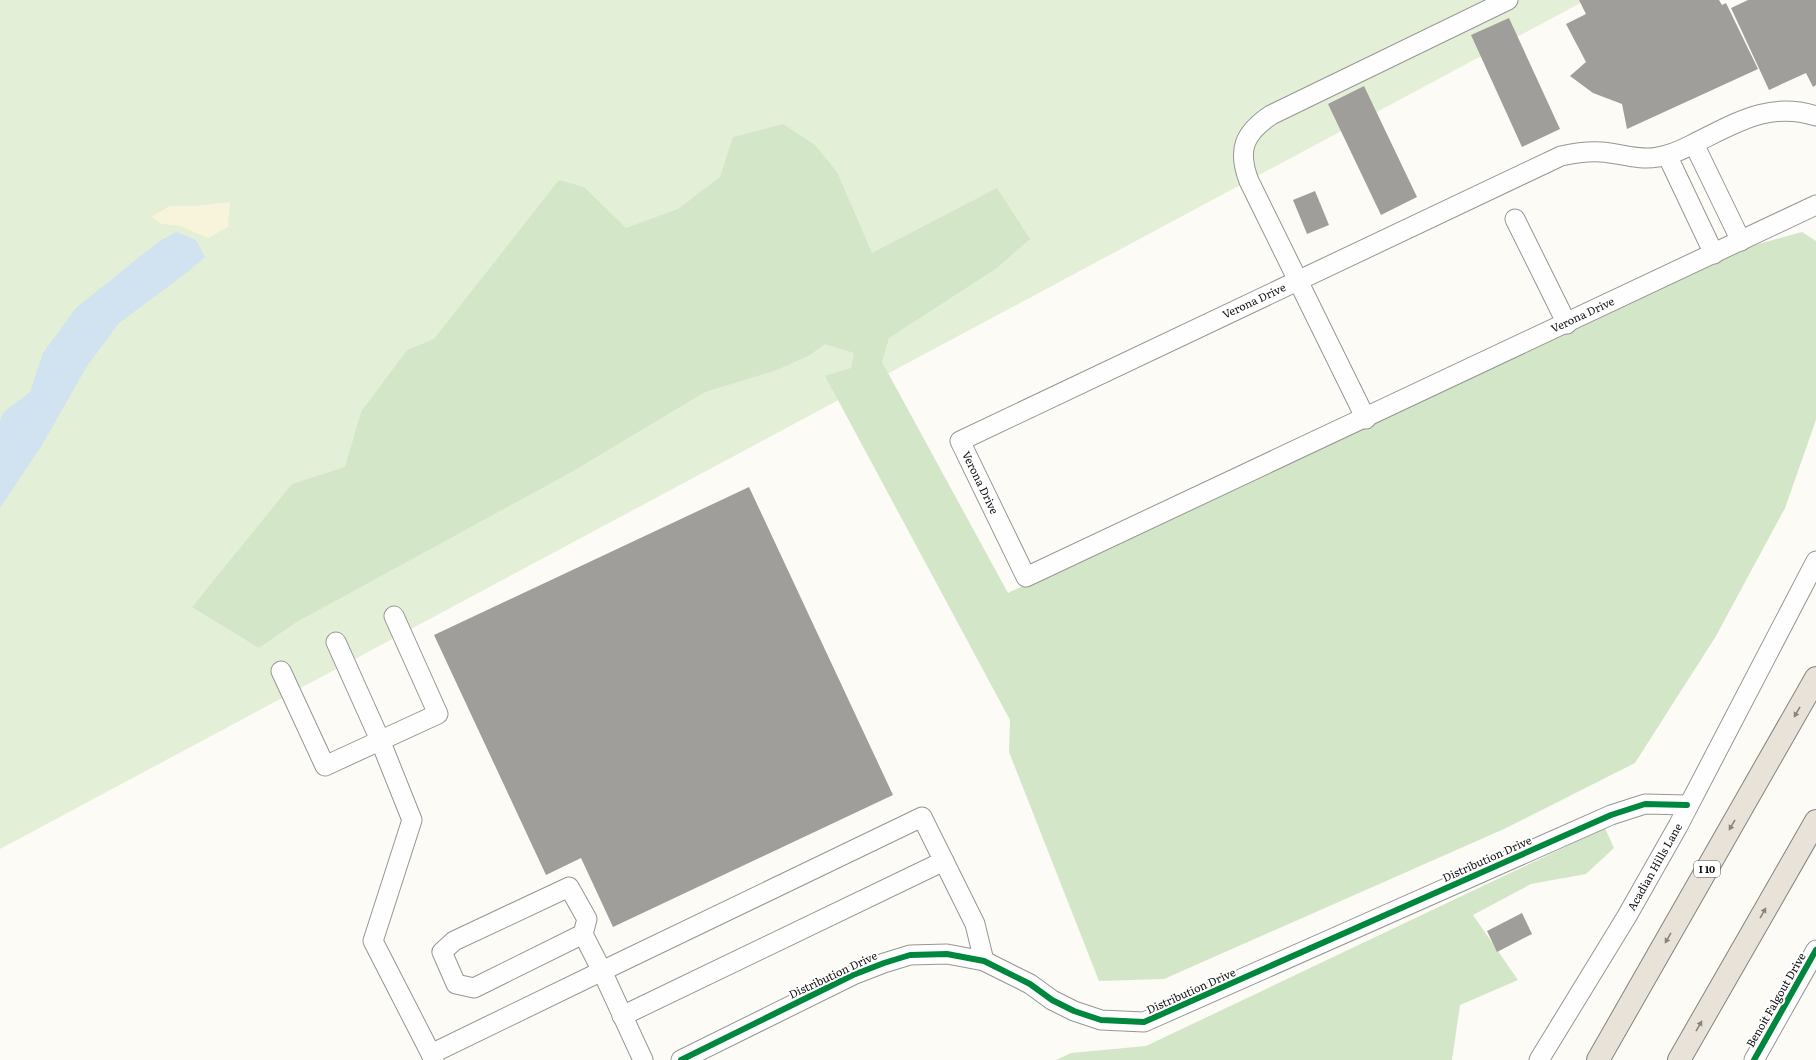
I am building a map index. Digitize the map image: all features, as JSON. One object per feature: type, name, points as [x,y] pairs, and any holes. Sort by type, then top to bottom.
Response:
[{"type":"highway","name":"I 10","points":[[1598,1060],[1816,678]]},
{"type":"highway","points":[[1679,1060],[1816,821]]},
{"type":"street","points":[[1366,419],[1245,171],[1243,154],[1249,135],[1271,115],[1508,0]]},
{"type":"street","name":"Verona Drive","points":[[1816,116],[1803,112],[1784,110],[1766,112],[1748,118],[1675,153],[1667,155],[1639,158],[1602,152],[1588,152],[1562,156],[960,441],[1026,577],[1366,419],[1816,205]]},
{"type":"street","points":[[1694,144],[1741,241]]},
{"type":"street","points":[[1667,155],[1714,254]]},
{"type":"street","points":[[1516,218],[1567,324]]},
{"type":"street","name":"Acadian Hills Lane","points":[[1539,1060],[1627,916],[1816,561]]},
{"type":"street","points":[[281,671],[325,766],[438,714],[394,616]]},
{"type":"street","points":[[336,642],[380,740],[412,820],[373,940],[432,1057],[602,971],[922,817],[975,924],[984,961]]},
{"type":"street","name":"Distribution Drive","points":[[681,1060],[854,975],[884,963],[910,955],[929,953],[947,954],[984,961],[1030,984],[1052,1000],[1074,1011],[1101,1020],[1144,1022],[1611,815],[1645,804],[1687,805]]},
{"type":"street","points":[[622,1016],[944,861]]},
{"type":"street","points":[[583,934],[474,988],[456,984],[442,952],[454,940],[569,887],[587,919],[583,934],[602,971],[643,1060]]},
{"type":"street","name":"Benoit Falgout Drive","points":[[1754,1060],[1816,950]]},
{"type":"green space","points":[[0,0],[1586,0],[0,849]]},
{"type":"green space","points":[[783,124],[815,145],[837,172],[872,253],[997,188],[1030,239],[997,268],[889,338],[882,362],[1008,593],[1744,248],[1802,232],[1816,241],[1816,420],[1785,508],[1716,636],[1635,763],[1504,829],[1164,979],[1099,981],[1009,752],[1010,720],[825,376],[851,368],[854,353],[825,344],[810,355],[777,370],[705,392],[568,474],[295,623],[259,648],[192,607],[292,484],[345,467],[361,412],[407,350],[434,339],[559,180],[584,187],[626,228],[678,209],[720,177],[733,137]]},
{"type":"green space","points":[[1605,828],[1614,848],[1586,874],[1531,884],[1473,915],[1518,980],[1460,1005],[1452,1060],[1056,1060],[1071,1053],[1146,1046]]},
{"type":"sand","points":[[230,202],[228,227],[208,238],[180,226],[162,224],[151,217],[170,206],[196,206]]},
{"type":"water","points":[[176,232],[196,240],[205,257],[185,274],[119,323],[87,366],[42,445],[0,508],[0,421],[4,412],[30,392],[43,353],[76,308],[158,242]]},
{"type":"building","points":[[1579,0],[1719,0],[1722,5],[1726,3],[1758,69],[1627,129],[1622,104],[1593,93],[1570,76],[1586,62],[1566,24],[1586,14]]},
{"type":"building","points":[[1748,0],[1816,0],[1816,85],[1813,87],[1806,73],[1769,90],[1731,8]]},
{"type":"building","points":[[1509,18],[1560,129],[1522,147],[1471,35]]},
{"type":"building","points":[[1364,86],[1417,197],[1381,215],[1328,104]]},
{"type":"building","points":[[1315,191],[1329,225],[1307,234],[1293,200]]},
{"type":"building","points":[[749,487],[893,795],[613,927],[581,858],[546,875],[434,635]]},
{"type":"building","points":[[1522,913],[1532,934],[1497,952],[1487,931]]},
{"type":"cycle path","points":[[681,1060],[853,975],[910,955],[947,954],[984,961],[1030,984],[1052,1000],[1074,1011],[1101,1020],[1144,1022],[1611,815],[1645,804],[1687,805]]},
{"type":"cycle path","points":[[1754,1060],[1816,950]]}]
